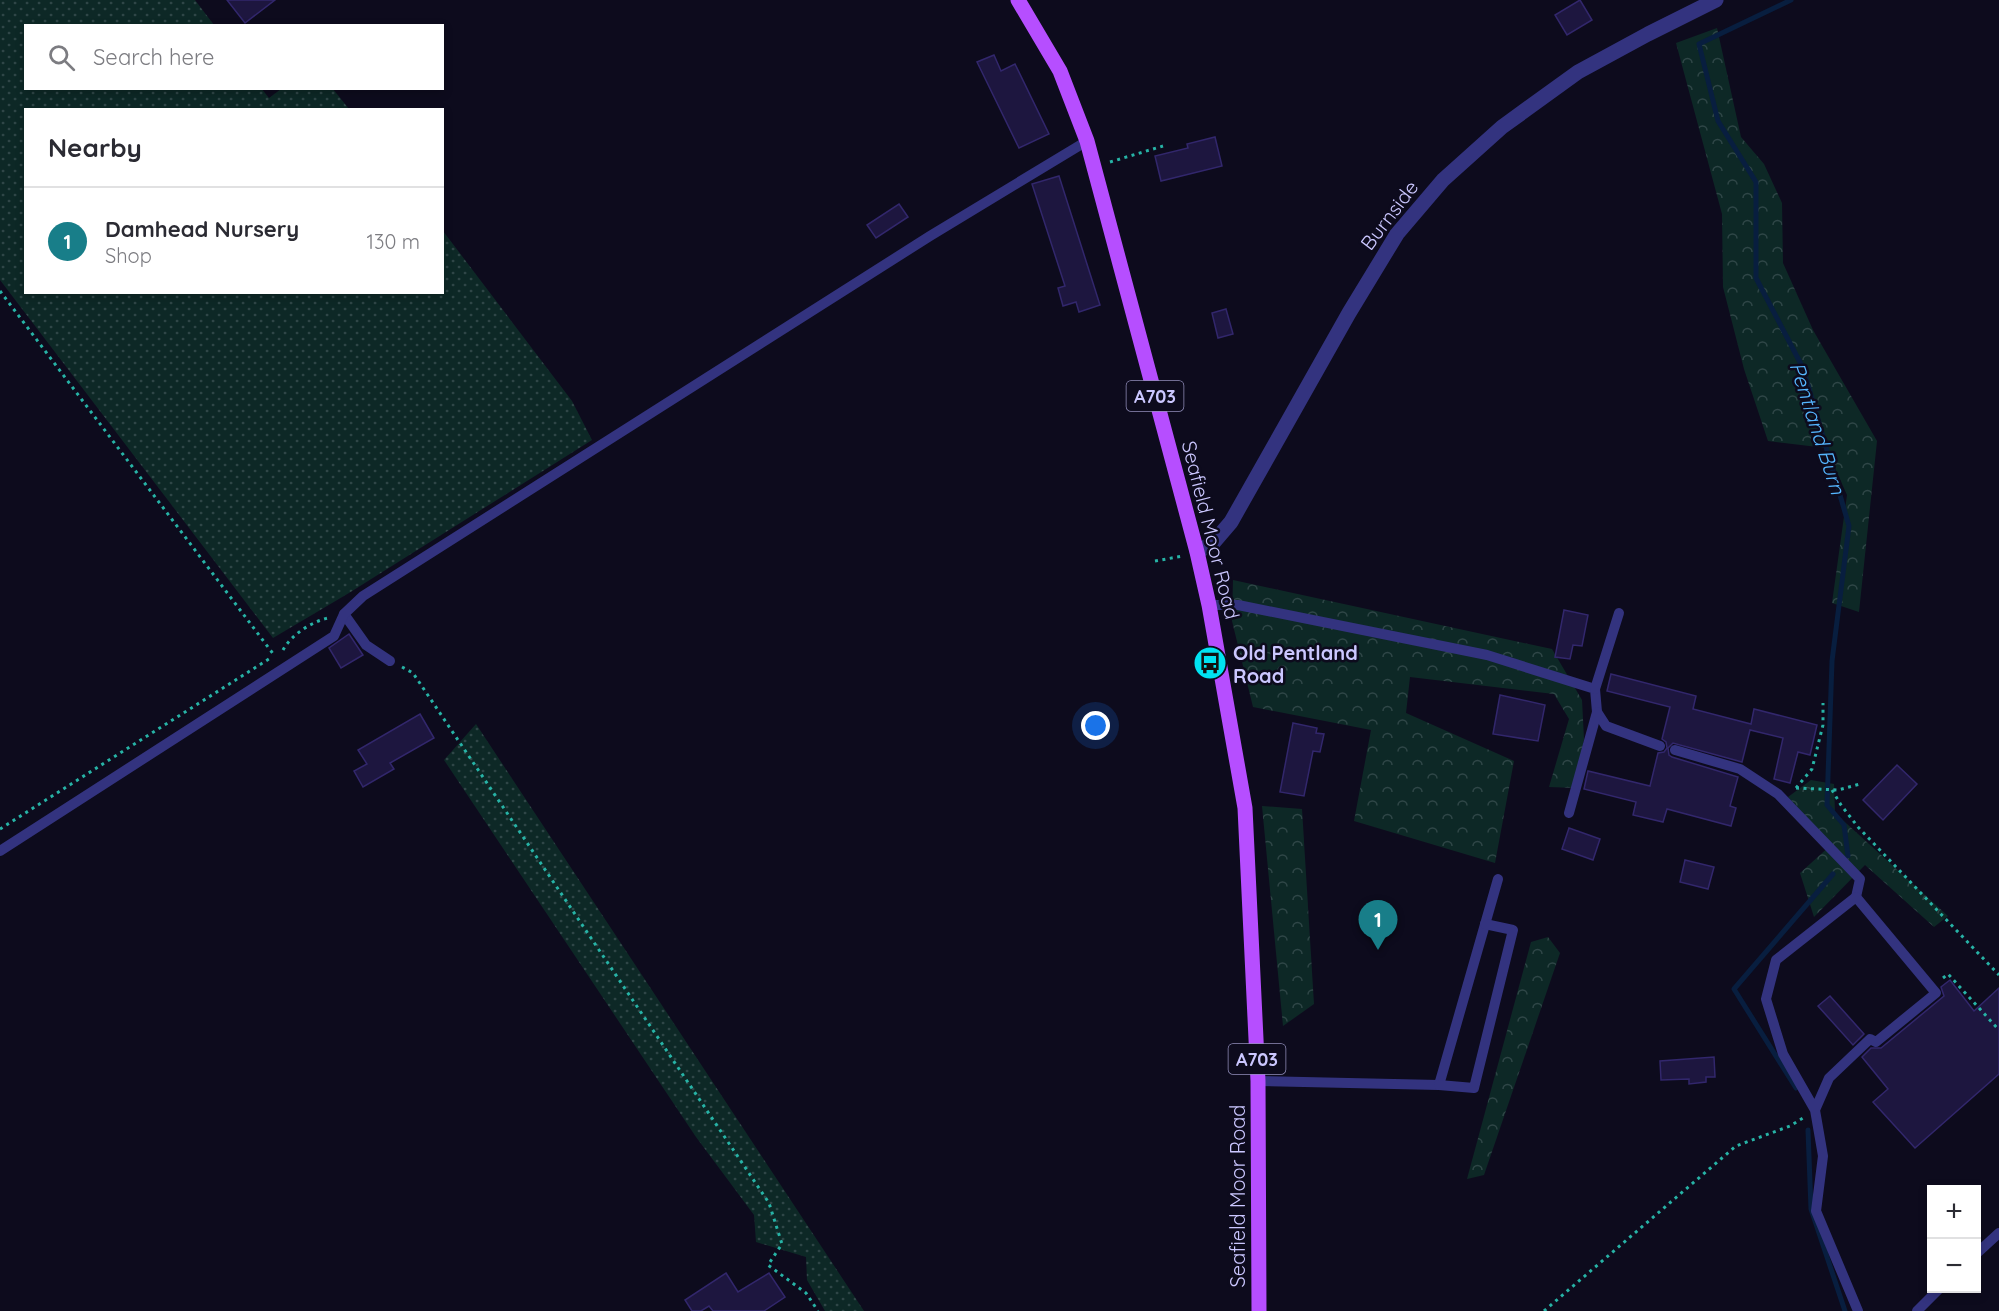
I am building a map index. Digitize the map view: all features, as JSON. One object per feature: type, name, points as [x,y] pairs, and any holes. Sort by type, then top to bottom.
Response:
[{"type":"main road","name":"Seafield Moor Road","points":[[1018,0],[1060,71],[1087,141],[1197,552],[1209,606],[1245,808],[1258,1081],[1259,1311]]},
{"type":"street","name":"Burnside","points":[[1197,552],[1213,543],[1231,522],[1349,313],[1397,234],[1443,180],[1502,127],[1578,72],[1716,0]]},
{"type":"lane","points":[[0,852],[334,636],[344,614],[363,596],[920,242],[1087,141]]},
{"type":"lane","points":[[1209,606],[1238,605],[1487,655],[1595,689]]},
{"type":"lane","points":[[1569,813],[1597,712],[1595,689],[1619,613]]},
{"type":"lane","points":[[344,614],[366,645],[390,662]]},
{"type":"lane","points":[[1597,712],[1606,726],[1660,746]]},
{"type":"lane","points":[[1675,750],[1740,769],[1778,794],[1860,879],[1856,897],[1776,960],[1766,999],[1783,1054],[1815,1110],[1822,1156],[1816,1211],[1858,1311]]},
{"type":"lane","points":[[1438,1084],[1498,879]]},
{"type":"lane","points":[[1815,1110],[1829,1078],[1870,1039],[1876,1042],[1936,993],[1856,897]]},
{"type":"lane","points":[[1258,1081],[1438,1084],[1474,1088],[1513,930],[1485,924]]},
{"type":"lane","points":[[1981,1250],[1999,1233]]},
{"type":"lane","points":[[1917,1311],[1935,1293]]},
{"type":"path","points":[[1094,167],[1163,146]]},
{"type":"path","points":[[0,291],[274,655]]},
{"type":"path","points":[[1155,561],[1166,561],[1197,552]]},
{"type":"path","points":[[0,829],[283,651],[288,640],[319,620],[344,614]]},
{"type":"path","points":[[390,662],[414,673],[769,1203],[782,1244],[768,1265],[806,1293],[818,1311]]},
{"type":"path","points":[[1796,788],[1812,769],[1823,725],[1823,703]]},
{"type":"path","points":[[1778,794],[1796,788],[1832,790],[1860,783]]},
{"type":"path","points":[[1832,790],[1858,827],[1999,975]]},
{"type":"path","points":[[1932,987],[1948,974],[1999,1030]]},
{"type":"path","points":[[1544,1311],[1736,1146],[1790,1126],[1815,1110]]},
{"type":"green space","points":[[0,0],[195,0],[213,24],[24,24],[24,90],[263,90],[269,98],[280,90],[334,90],[348,108],[24,108],[24,294],[444,294],[444,232],[572,401],[592,440],[349,593],[273,638],[0,280]]},
{"type":"green space","points":[[1717,28],[1741,137],[1764,164],[1782,203],[1783,263],[1813,330],[1877,441],[1859,612],[1832,603],[1847,495],[1826,448],[1768,441],[1744,369],[1723,287],[1722,214],[1676,43]]},
{"type":"green space","points":[[1233,580],[1552,649],[1582,700],[1584,739],[1576,788],[1549,787],[1569,719],[1554,694],[1410,677],[1406,713],[1514,761],[1495,863],[1354,821],[1371,730],[1253,707],[1232,621]]},
{"type":"green space","points":[[476,724],[864,1311],[825,1311],[807,1280],[806,1257],[756,1242],[754,1215],[696,1137],[444,760]]},
{"type":"green space","points":[[1811,780],[1834,784],[1835,813],[1948,916],[1934,927],[1865,865],[1814,917],[1800,873],[1831,845],[1788,797]]},
{"type":"green space","points":[[1262,806],[1302,809],[1314,1004],[1283,1026]]},
{"type":"green space","points":[[1548,937],[1560,953],[1484,1175],[1467,1179],[1531,942]]},
{"type":"building","points":[[227,0],[275,0],[245,23]]},
{"type":"building","points":[[1580,0],[1592,20],[1567,35],[1555,15]]},
{"type":"building","points":[[994,55],[1001,71],[1015,64],[1049,134],[1019,148],[977,62]]},
{"type":"building","points":[[1215,137],[1222,166],[1161,181],[1155,156],[1188,148],[1187,144]]},
{"type":"building","points":[[1059,176],[1100,305],[1079,312],[1076,302],[1063,306],[1058,288],[1065,286],[1032,184]]},
{"type":"building","points":[[899,204],[908,217],[876,238],[867,225]]},
{"type":"building","points":[[1226,309],[1233,334],[1218,338],[1212,313]]},
{"type":"building","points":[[1564,610],[1588,615],[1582,646],[1573,645],[1570,659],[1555,657]]},
{"type":"building","points":[[349,634],[363,655],[341,668],[329,648]]},
{"type":"building","points":[[1611,674],[1696,696],[1693,709],[1751,724],[1754,709],[1817,725],[1810,755],[1798,752],[1790,783],[1774,779],[1783,738],[1750,730],[1742,762],[1673,743],[1668,748],[1669,755],[1672,757],[1738,777],[1730,806],[1736,808],[1731,826],[1667,809],[1663,822],[1633,815],[1636,802],[1584,789],[1588,771],[1650,786],[1658,753],[1664,752],[1667,748],[1666,742],[1662,739],[1670,707],[1607,691]]},
{"type":"building","points":[[1500,695],[1545,705],[1538,741],[1493,734]]},
{"type":"building","points":[[420,714],[434,738],[390,763],[394,769],[363,787],[354,771],[367,764],[358,750]]},
{"type":"building","points":[[1293,723],[1317,728],[1316,733],[1324,734],[1320,752],[1313,751],[1304,796],[1280,792]]},
{"type":"building","points":[[1897,765],[1917,784],[1883,820],[1863,800]]},
{"type":"building","points":[[1569,828],[1600,839],[1593,860],[1562,849]]},
{"type":"building","points":[[1685,860],[1714,867],[1708,889],[1680,882]]},
{"type":"building","points":[[1950,980],[1974,1011],[1999,988],[1999,1074],[1915,1148],[1873,1102],[1888,1089],[1862,1057],[1871,1048],[1881,1048],[1944,996],[1941,987]]},
{"type":"building","points":[[1830,996],[1864,1034],[1853,1045],[1818,1006]]},
{"type":"building","points":[[1714,1057],[1715,1077],[1706,1077],[1706,1082],[1689,1084],[1689,1079],[1661,1080],[1660,1061]]},
{"type":"building","points":[[726,1273],[738,1292],[769,1273],[785,1297],[764,1311],[713,1311],[709,1306],[701,1311],[692,1311],[685,1300]]},
{"type":"waterway","name":"Pentland Burn","points":[[1791,0],[1699,44],[1718,121],[1756,182],[1756,278],[1803,368],[1849,526],[1832,661],[1827,805],[1844,825],[1848,856]]},
{"type":"waterway","name":"Pentland Burn","points":[[1796,1088],[1734,989],[1833,874]]},
{"type":"waterway","name":"Pentland Burn","points":[[1808,1130],[1811,1209],[1845,1311]]},
{"type":"place","name":"Old Pentland Road","points":[[1210,663]]},
{"type":"place","name":"Damhead Nursery","points":[[1378,950]]}]
